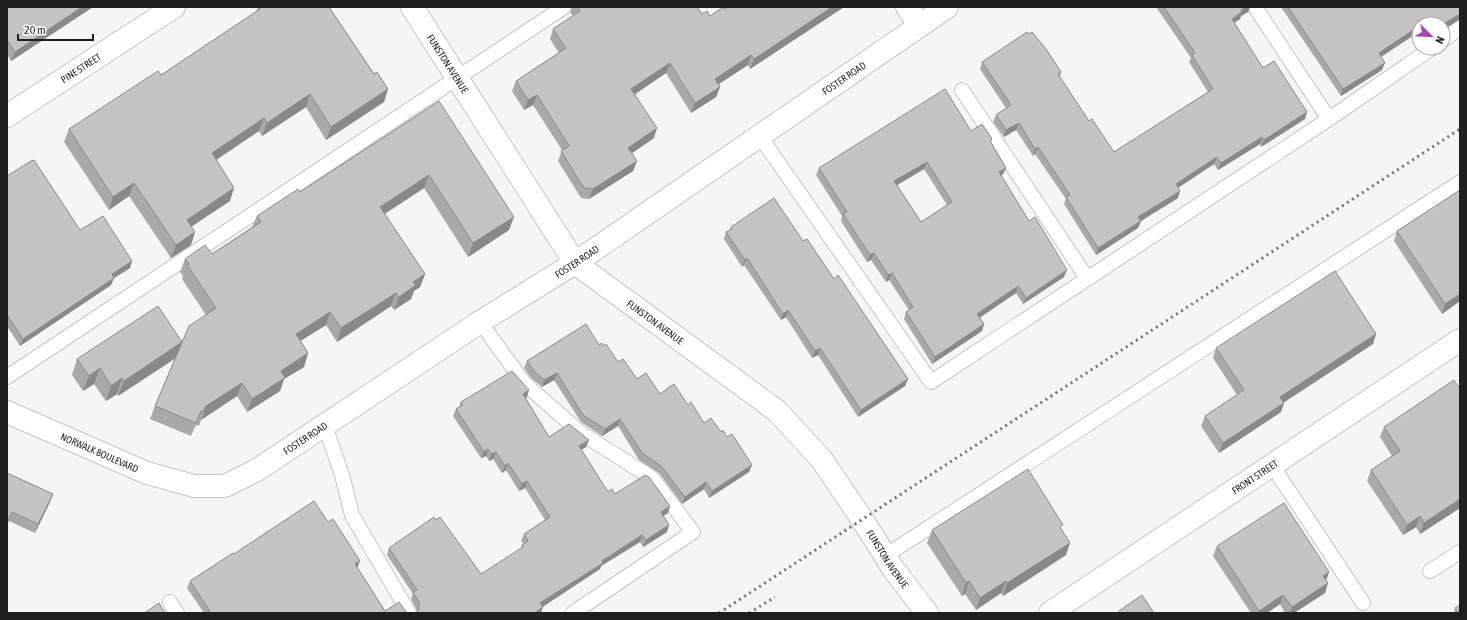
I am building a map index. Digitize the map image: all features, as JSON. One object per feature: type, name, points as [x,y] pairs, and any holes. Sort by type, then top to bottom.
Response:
[{"type":"street","name":"PINE STREET","points":[[7,116],[174,7]]},
{"type":"street","name":"FUNSTON AVENUE","points":[[412,7],[575,263],[777,411],[822,460],[885,556],[927,613]]},
{"type":"street","points":[[907,7],[919,25]]},
{"type":"street","name":"FOSTER ROAD","points":[[194,486],[225,486],[257,470],[480,322],[575,263],[947,7]]},
{"type":"street","name":"FRONT STREET","points":[[1050,613],[1272,465],[1459,345]]},
{"type":"street","name":"NORWALK BOULEVARD","points":[[7,412],[147,473],[194,486]]},
{"type":"lane","points":[[7,377],[564,7]]},
{"type":"lane","points":[[1255,7],[1330,119]]},
{"type":"lane","points":[[1451,34],[1460,28]]},
{"type":"lane","points":[[759,135],[931,382],[1330,119],[1421,56]]},
{"type":"lane","points":[[962,90],[1087,278]]},
{"type":"lane","points":[[885,556],[1460,182]]},
{"type":"lane","points":[[480,322],[525,384],[581,433],[652,478],[693,532],[573,613]]},
{"type":"lane","points":[[325,426],[342,474],[352,514],[409,613]]},
{"type":"lane","points":[[1272,465],[1363,603]]},
{"type":"lane","points":[[1430,571],[1460,552]]},
{"type":"building","points":[[7,7],[82,7],[15,52],[7,40]]},
{"type":"building","points":[[259,7],[329,7],[374,74],[377,72],[388,89],[331,127],[310,94],[267,123],[264,118],[212,153],[234,188],[187,220],[195,232],[176,245],[134,183],[113,197],[69,129],[158,71],[161,75],[260,9]]},
{"type":"building","points":[[577,7],[697,7],[702,14],[707,11],[710,16],[723,7],[724,9],[727,7],[832,7],[754,59],[751,55],[715,79],[720,87],[695,103],[670,63],[631,89],[657,128],[628,148],[637,161],[593,189],[584,188],[561,151],[569,146],[537,95],[528,100],[516,81],[566,48],[553,29],[580,11]]},
{"type":"building","points":[[1164,7],[1247,7],[1241,10],[1242,12],[1232,19],[1263,68],[1274,61],[1307,112],[1264,140],[1262,137],[1221,163],[1217,157],[1176,184],[1180,191],[1138,217],[1141,221],[1098,248],[1066,197],[1070,195],[1038,147],[1035,149],[1019,123],[1006,130],[996,115],[1011,105],[982,62],[1027,32],[1028,34],[1032,32],[1046,49],[1061,72],[1058,74],[1089,121],[1092,119],[1114,152],[1213,89],[1192,55],[1195,53]]},
{"type":"building","points":[[1288,7],[1460,7],[1460,14],[1451,19],[1451,16],[1411,16],[1411,31],[1379,53],[1385,63],[1343,89]]},
{"type":"building","points":[[945,89],[971,131],[982,124],[992,139],[990,141],[1006,168],[999,172],[1029,221],[1035,217],[1067,270],[1026,298],[1018,286],[977,314],[984,324],[935,357],[906,312],[913,307],[892,273],[888,275],[874,253],[870,255],[843,214],[847,212],[819,168]],"holes":[[[927,162],[952,202],[921,222],[894,181]]]},
{"type":"building","points":[[439,101],[514,217],[473,243],[429,175],[380,207],[425,274],[413,282],[416,285],[399,297],[396,293],[341,328],[330,312],[296,334],[308,353],[281,371],[285,378],[252,399],[242,383],[206,406],[203,412],[201,411],[196,423],[155,406],[189,326],[216,308],[187,265],[189,264],[185,259],[205,245],[212,254],[261,222],[257,216],[298,189],[300,192]]},
{"type":"building","points":[[34,160],[80,230],[103,216],[132,261],[112,274],[114,278],[23,339],[7,315],[7,176]]},
{"type":"building","points":[[1460,190],[1460,294],[1445,304],[1397,231]]},
{"type":"building","points":[[774,198],[803,241],[807,239],[834,279],[838,275],[908,379],[861,410],[820,348],[815,351],[788,310],[783,314],[747,258],[745,260],[726,232]]},
{"type":"building","points":[[1335,271],[1376,334],[1280,397],[1284,403],[1223,443],[1205,416],[1244,390],[1216,348]]},
{"type":"building","points":[[158,306],[182,342],[124,381],[122,378],[111,386],[100,368],[89,376],[77,359]]},
{"type":"building","points":[[586,324],[599,345],[602,343],[603,346],[606,344],[618,362],[623,359],[637,379],[646,373],[660,394],[674,384],[688,405],[691,402],[704,423],[711,418],[721,432],[723,430],[727,437],[732,434],[752,465],[712,491],[706,482],[685,497],[661,466],[642,453],[620,419],[605,429],[583,415],[557,373],[544,380],[534,371],[527,361]]},
{"type":"building","points":[[512,371],[529,390],[523,394],[549,437],[569,424],[589,440],[579,446],[608,492],[612,489],[615,494],[645,475],[649,477],[670,506],[661,512],[669,525],[646,540],[642,535],[602,561],[603,563],[540,603],[543,607],[534,613],[416,613],[419,610],[419,602],[413,592],[417,590],[389,548],[434,517],[436,520],[440,517],[481,574],[523,547],[522,545],[528,541],[524,534],[550,517],[527,481],[522,484],[508,463],[505,466],[496,452],[492,454],[488,449],[484,452],[456,409],[462,405],[461,402]]},
{"type":"building","points":[[1454,380],[1460,389],[1460,499],[1424,523],[1420,516],[1407,525],[1371,470],[1400,451],[1384,427]]},
{"type":"building","points":[[1028,469],[1063,525],[1060,527],[1070,543],[1007,583],[1006,581],[980,598],[969,581],[966,583],[932,530]]},
{"type":"building","points":[[7,473],[53,494],[38,524],[12,512],[7,523]]},
{"type":"building","points":[[314,501],[328,522],[333,519],[360,561],[355,564],[385,611],[399,602],[407,613],[211,613],[190,581]]},
{"type":"building","points":[[1284,503],[1329,572],[1323,576],[1328,583],[1292,607],[1283,595],[1259,611],[1217,546]]},
{"type":"building","points":[[1142,595],[1154,613],[1120,613],[1119,611]]},
{"type":"building","points":[[159,603],[165,613],[144,613]]},
{"type":"building","points":[[1460,605],[1460,613],[1457,613],[1458,612],[1455,608]]},
{"type":"railway","points":[[719,613],[1460,129]]},
{"type":"railway","points":[[749,613],[775,597]]}]
